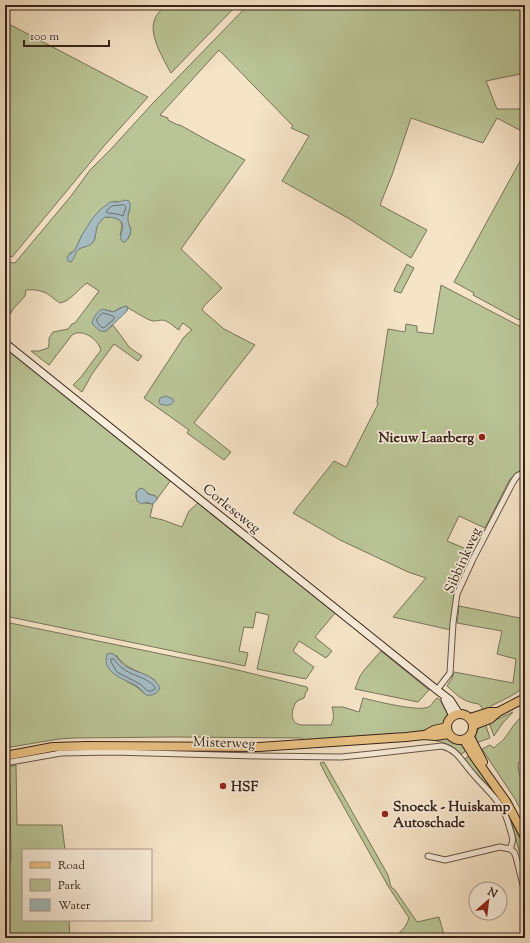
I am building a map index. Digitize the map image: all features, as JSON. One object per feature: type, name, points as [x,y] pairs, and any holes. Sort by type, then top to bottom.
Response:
[{"type":"main road","name":"Corleseweg","points":[[5,343],[450,700],[456,715]]},
{"type":"main road","points":[[472,722],[489,712],[498,712],[525,698]]},
{"type":"main road","points":[[463,714],[472,722],[473,732],[467,738],[455,740],[448,730],[448,723],[456,715],[463,714]]},
{"type":"main road","name":"Misterweg","points":[[5,756],[53,747],[259,747],[398,738],[424,735],[434,730],[448,730]]},
{"type":"main road","points":[[467,738],[473,755],[507,803],[525,837]]},
{"type":"street","name":"Sibbinkweg","points":[[440,692],[450,673],[453,624],[457,594],[512,482],[517,476],[525,472]]},
{"type":"street","name":"Misterweg","points":[[5,763],[62,753],[113,752],[341,757],[442,746],[455,752],[473,775],[500,803],[508,819],[513,841],[510,849]]},
{"type":"street","points":[[428,856],[445,860],[500,848],[510,849],[516,856],[525,893]]},
{"type":"green space","points":[[167,5],[237,5],[171,73],[159,50],[153,31],[154,20],[161,10]]},
{"type":"green space","points":[[248,5],[525,5],[525,73],[486,81],[497,109],[525,109],[525,133],[497,118],[483,143],[411,118],[392,175],[380,205],[427,230],[411,258],[348,218],[282,181],[309,136],[291,128],[293,126],[219,50],[160,115],[245,160],[181,249],[222,288],[204,306],[202,310],[224,329],[255,345],[194,423],[231,452],[224,460],[187,433],[189,430],[144,398],[184,337],[192,330],[183,323],[179,330],[164,320],[153,321],[147,319],[127,306],[113,312],[106,310],[92,323],[99,330],[106,331],[113,325],[130,348],[142,356],[138,361],[114,344],[92,374],[82,392],[73,385],[81,377],[101,350],[97,342],[85,334],[76,333],[72,335],[49,365],[31,351],[39,351],[48,348],[49,338],[53,332],[68,329],[75,323],[99,291],[87,283],[68,300],[60,303],[43,292],[37,290],[26,290],[25,296],[14,308],[5,322],[5,262],[15,263],[71,196],[90,170]],"holes":[[[114,201],[130,209],[127,219],[131,230],[128,239],[120,235],[122,226],[118,219],[105,217],[97,226],[94,241],[88,246],[80,248],[74,257],[69,254],[75,250],[82,235]]]},
{"type":"green space","points":[[5,22],[148,97],[104,146],[12,257],[5,255]]},
{"type":"green space","points":[[525,152],[525,309],[519,320],[473,295],[474,293],[454,282]]},
{"type":"green space","points":[[407,264],[414,268],[401,293],[394,291],[395,288]]},
{"type":"green space","points":[[441,285],[525,329],[525,468],[510,479],[485,528],[459,516],[447,541],[474,552],[455,589],[451,630],[393,617],[426,578],[408,572],[340,540],[293,513],[334,461],[346,467],[378,404],[377,402],[388,329],[405,332],[406,324],[417,326],[417,332],[433,334]]},
{"type":"green space","points":[[5,347],[171,480],[157,499],[153,495],[148,494],[146,491],[139,489],[137,491],[136,498],[145,503],[153,504],[150,517],[182,527],[189,511],[198,503],[335,613],[315,637],[332,651],[326,658],[299,641],[293,651],[314,667],[306,679],[257,669],[269,615],[256,612],[253,628],[244,627],[239,651],[248,653],[245,666],[5,616]]},
{"type":"green space","points":[[459,606],[525,619],[525,687],[491,706],[491,710],[485,712],[479,704],[465,700],[447,686],[454,672],[513,683],[516,659],[497,654],[502,631],[457,623]]},
{"type":"green space","points":[[5,622],[225,667],[307,687],[308,690],[304,698],[297,701],[292,712],[294,722],[301,725],[331,725],[333,721],[332,707],[343,707],[359,712],[363,698],[397,706],[423,708],[432,705],[437,698],[445,705],[449,714],[445,722],[440,727],[416,732],[370,738],[305,742],[302,738],[74,738],[5,748]],"holes":[[[116,655],[129,667],[155,680],[146,695],[137,687],[126,681]]]},
{"type":"green space","points":[[381,651],[429,690],[418,702],[355,689],[360,676]]},
{"type":"green space","points":[[513,712],[502,724],[494,736],[489,723]]},
{"type":"green space","points":[[523,715],[525,715],[525,760],[518,763],[519,773],[525,786],[525,818],[515,799],[482,749],[490,745],[494,748],[503,740]]},
{"type":"green space","points":[[485,723],[490,738],[479,742],[476,740],[477,732]]},
{"type":"green space","points":[[444,737],[460,743],[466,751],[461,754],[450,745],[436,741]]},
{"type":"green space","points":[[470,755],[497,793],[468,764],[465,759]]},
{"type":"green space","points":[[324,762],[388,875],[391,887],[395,890],[417,922],[439,917],[445,938],[391,938],[402,930],[409,918],[388,886],[326,775],[320,763]]},
{"type":"green space","points":[[16,765],[17,825],[62,825],[65,849],[22,849],[22,921],[69,921],[70,938],[5,938],[5,860],[11,861],[10,786],[7,783],[6,767]]},
{"type":"green space","points":[[511,820],[525,849],[525,874]]},
{"type":"water","points":[[125,200],[129,201],[130,203],[128,221],[131,231],[125,242],[121,240],[123,224],[114,218],[105,217],[97,228],[95,239],[92,244],[79,249],[71,262],[68,261],[67,257],[75,250],[92,219],[100,210],[110,202]]},
{"type":"water","points":[[125,306],[128,308],[127,311],[106,331],[100,331],[92,323],[98,312],[102,309],[113,312]]},
{"type":"water","points":[[166,396],[173,399],[173,403],[168,405],[160,404],[160,398]]},
{"type":"water","points":[[142,488],[148,494],[156,496],[157,500],[154,503],[151,504],[147,502],[142,504],[137,501],[136,493]]},
{"type":"water","points":[[111,653],[115,655],[125,666],[153,679],[160,688],[158,692],[153,695],[146,695],[137,686],[120,678],[110,671],[106,661],[107,654]]},
{"type":"place","name":"Nieuw Laarberg","points":[[482,437]]},
{"type":"place","name":"HSF","points":[[223,786]]},
{"type":"place","name":"Snoeck - Huiskamp Autoschade","points":[[385,814]]}]
